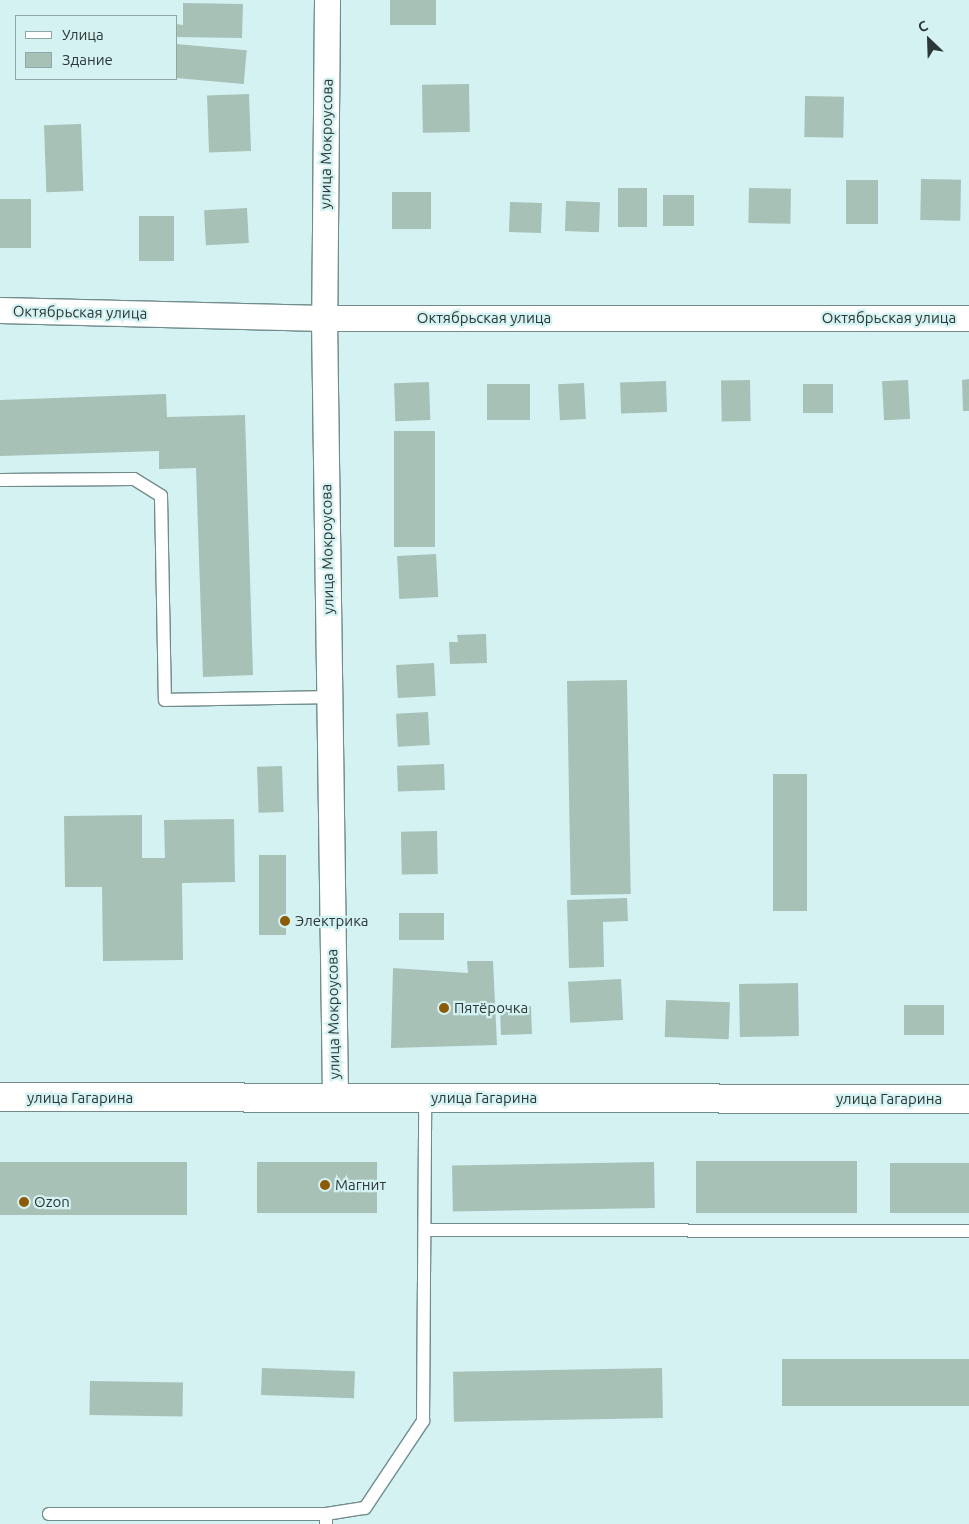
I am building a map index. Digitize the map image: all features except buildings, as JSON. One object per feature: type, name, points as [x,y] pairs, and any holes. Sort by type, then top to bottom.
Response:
[{"type":"main road","name":"улица Гагарина","points":[[0,1097],[969,1099]]},
{"type":"street","name":"улица Мокроусова","points":[[327,0],[324,318],[335,1098]]},
{"type":"street","name":"Октябрьская улица","points":[[0,310],[324,318],[969,318]]},
{"type":"lane","points":[[0,480],[134,479],[161,496],[164,700],[329,697]]},
{"type":"lane","points":[[49,1514],[326,1519],[365,1508],[423,1421],[426,1230],[425,1098]]},
{"type":"lane","points":[[426,1230],[969,1231]]},
{"type":"place","name":"Электрика","points":[[285,921]]},
{"type":"place","name":"Пятёрочка","points":[[444,1008]]},
{"type":"place","name":"Магнит","points":[[325,1185]]},
{"type":"place","name":"Ozon","points":[[24,1202]]}]
